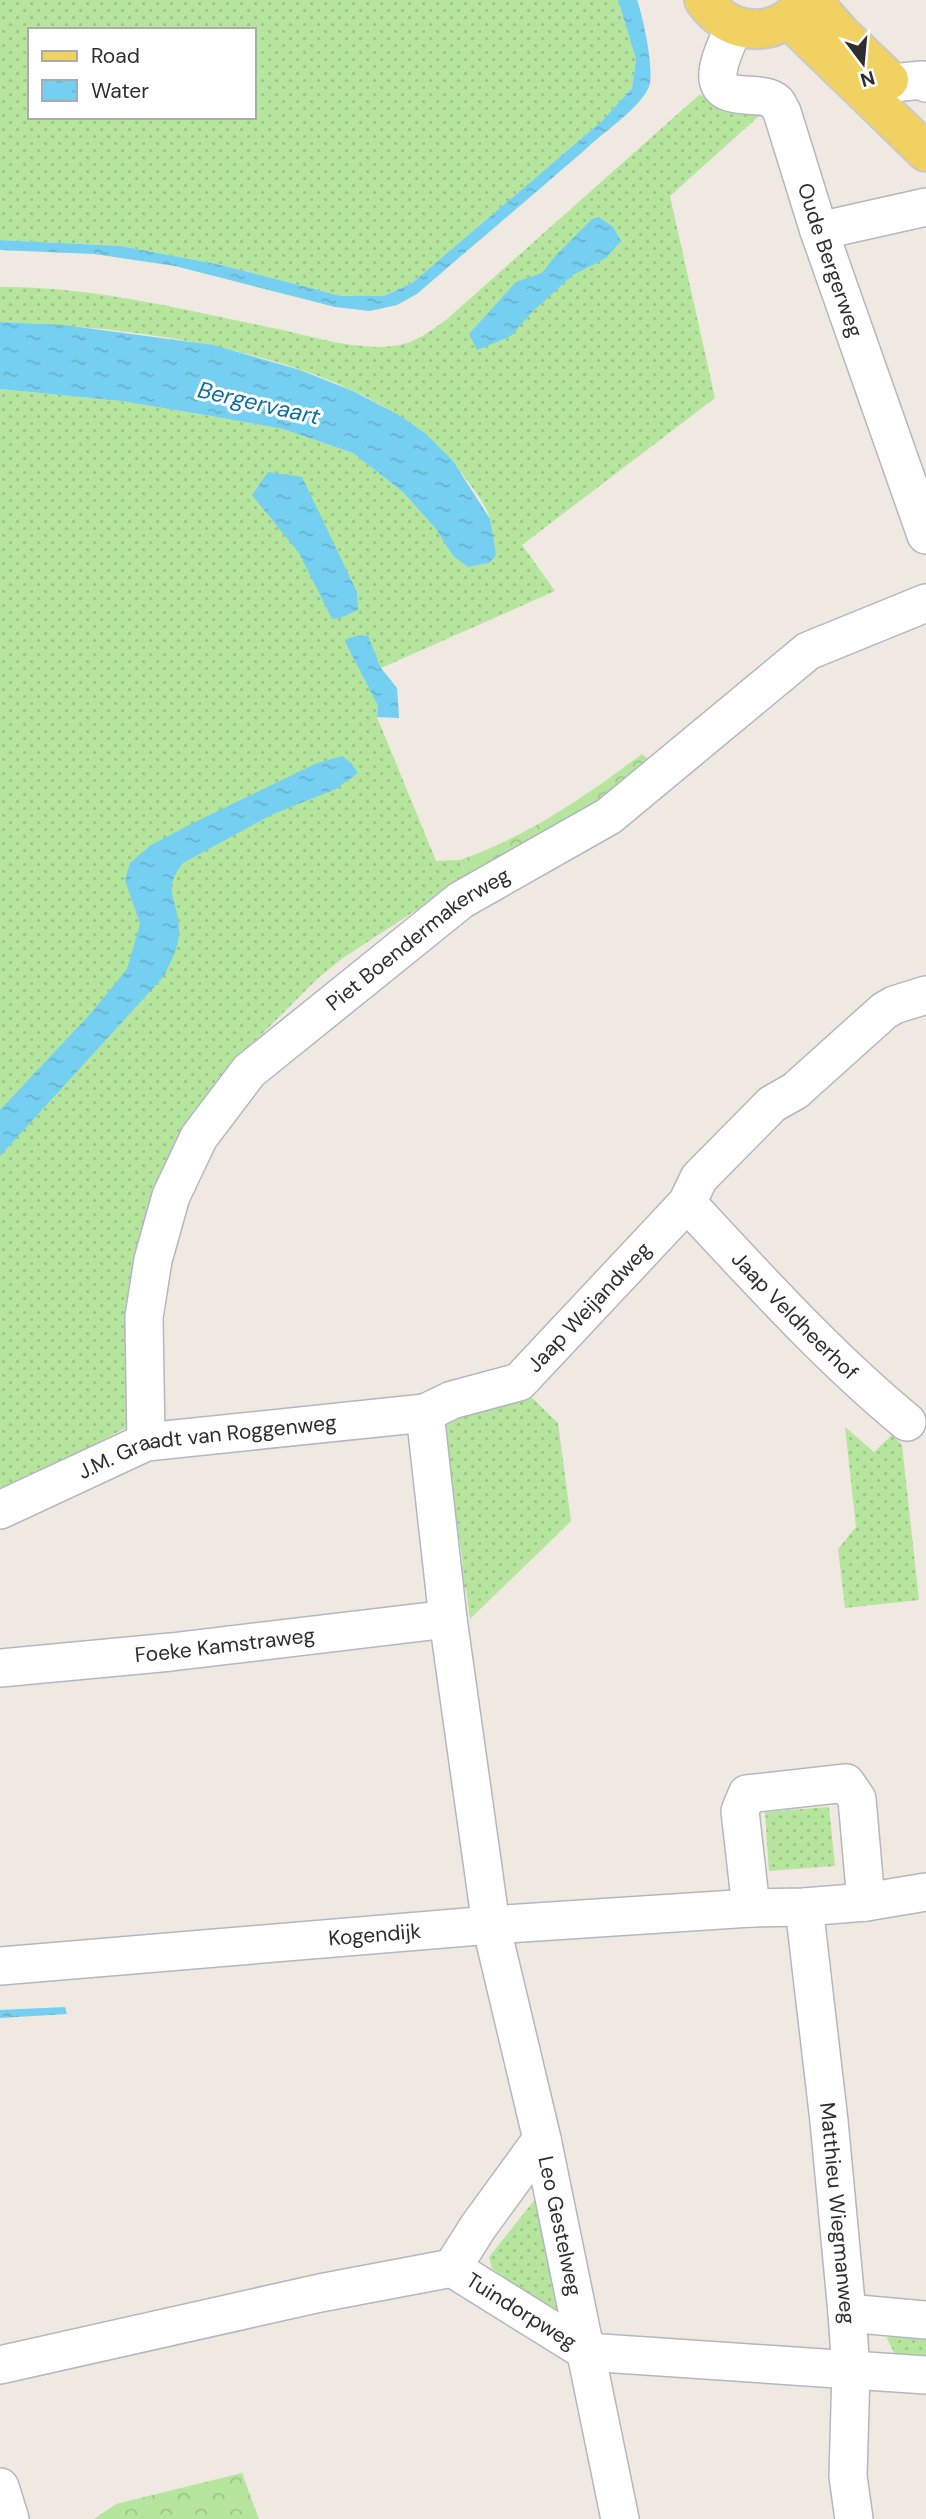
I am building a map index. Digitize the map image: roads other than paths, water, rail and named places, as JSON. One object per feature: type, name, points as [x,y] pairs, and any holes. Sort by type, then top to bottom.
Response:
[{"type":"main road","points":[[704,0],[718,17],[734,26],[753,30],[772,28],[802,6]]},
{"type":"main road","points":[[802,6],[909,83],[926,115]]},
{"type":"main road","points":[[802,6],[926,152]]},
{"type":"street","name":"Oude Bergerweg","points":[[734,26],[718,74],[720,84],[731,94],[764,97],[776,102],[785,120],[819,231],[926,535]]},
{"type":"street","points":[[819,231],[926,207]]},
{"type":"street","name":"Piet Boendermakerweg","points":[[146,1442],[144,1317],[153,1260],[171,1196],[200,1137],[249,1071],[461,901],[609,816],[808,651],[926,603]]},
{"type":"street","name":"Jaap Weijandweg","points":[[425,1413],[452,1399],[519,1382],[687,1203],[699,1178],[772,1104],[795,1091],[884,1012],[894,1005],[926,995]]},
{"type":"street","name":"Jaap Veldheerhof","points":[[687,1203],[811,1334],[872,1393],[907,1422]]},
{"type":"street","points":[[425,1413],[448,1619],[491,1925]]},
{"type":"street","name":"J.M. Graadt van Roggenweg","points":[[0,1510],[146,1442],[425,1413]]},
{"type":"street","name":"Foeke Kamstraweg","points":[[0,1668],[171,1652],[448,1619]]},
{"type":"street","points":[[751,1908],[740,1811],[747,1794],[846,1783],[857,1799],[866,1902]]},
{"type":"street","name":"Kogendijk","points":[[0,1966],[491,1925],[804,1907],[866,1902],[926,1892]]},
{"type":"street","name":"Matthieu Wiegmanweg","points":[[804,1907],[829,2121],[847,2313],[851,2371],[848,2476],[854,2519]]},
{"type":"street","name":"Leo Gestelweg","points":[[491,1925],[542,2138],[620,2519]]},
{"type":"street","name":"Leo Gestelweg","points":[[452,2268],[542,2138]]},
{"type":"street","name":"Tuindorpweg","points":[[0,2365],[320,2293],[452,2268],[587,2352],[926,2375]]},
{"type":"street","points":[[847,2313],[926,2320]]},
{"type":"street","points":[[0,2487],[10,2519]]},
{"type":"water","points":[[618,0],[637,0],[642,19],[650,71],[650,82],[643,97],[620,120],[417,294],[397,305],[370,311],[335,307],[175,266],[94,254],[0,250],[0,240],[121,246],[221,265],[341,296],[384,296],[412,283],[602,121],[632,88],[636,59]]},
{"type":"water","points":[[599,217],[613,227],[621,241],[606,258],[573,275],[532,312],[511,336],[477,350],[469,334],[516,282],[542,273],[592,219]]},
{"type":"water","name":"Bergervaart","points":[[0,322],[64,325],[213,345],[300,370],[353,391],[397,414],[425,433],[453,461],[490,519],[496,555],[489,563],[468,567],[453,556],[436,529],[403,492],[353,453],[283,429],[121,401],[0,389]]},
{"type":"water","points":[[268,472],[302,477],[357,592],[358,610],[332,619],[299,553],[252,495]]},
{"type":"water","points":[[360,635],[368,636],[381,668],[397,688],[399,718],[377,717],[378,706],[345,642]]},
{"type":"water","points":[[342,756],[358,773],[336,789],[273,814],[183,863],[176,873],[172,888],[178,918],[178,941],[164,976],[0,1156],[0,1110],[91,1013],[127,969],[140,924],[125,880],[130,863],[151,845],[193,823],[315,764]]},
{"type":"water","points":[[65,2007],[67,2014],[0,2018],[0,2010]]}]
